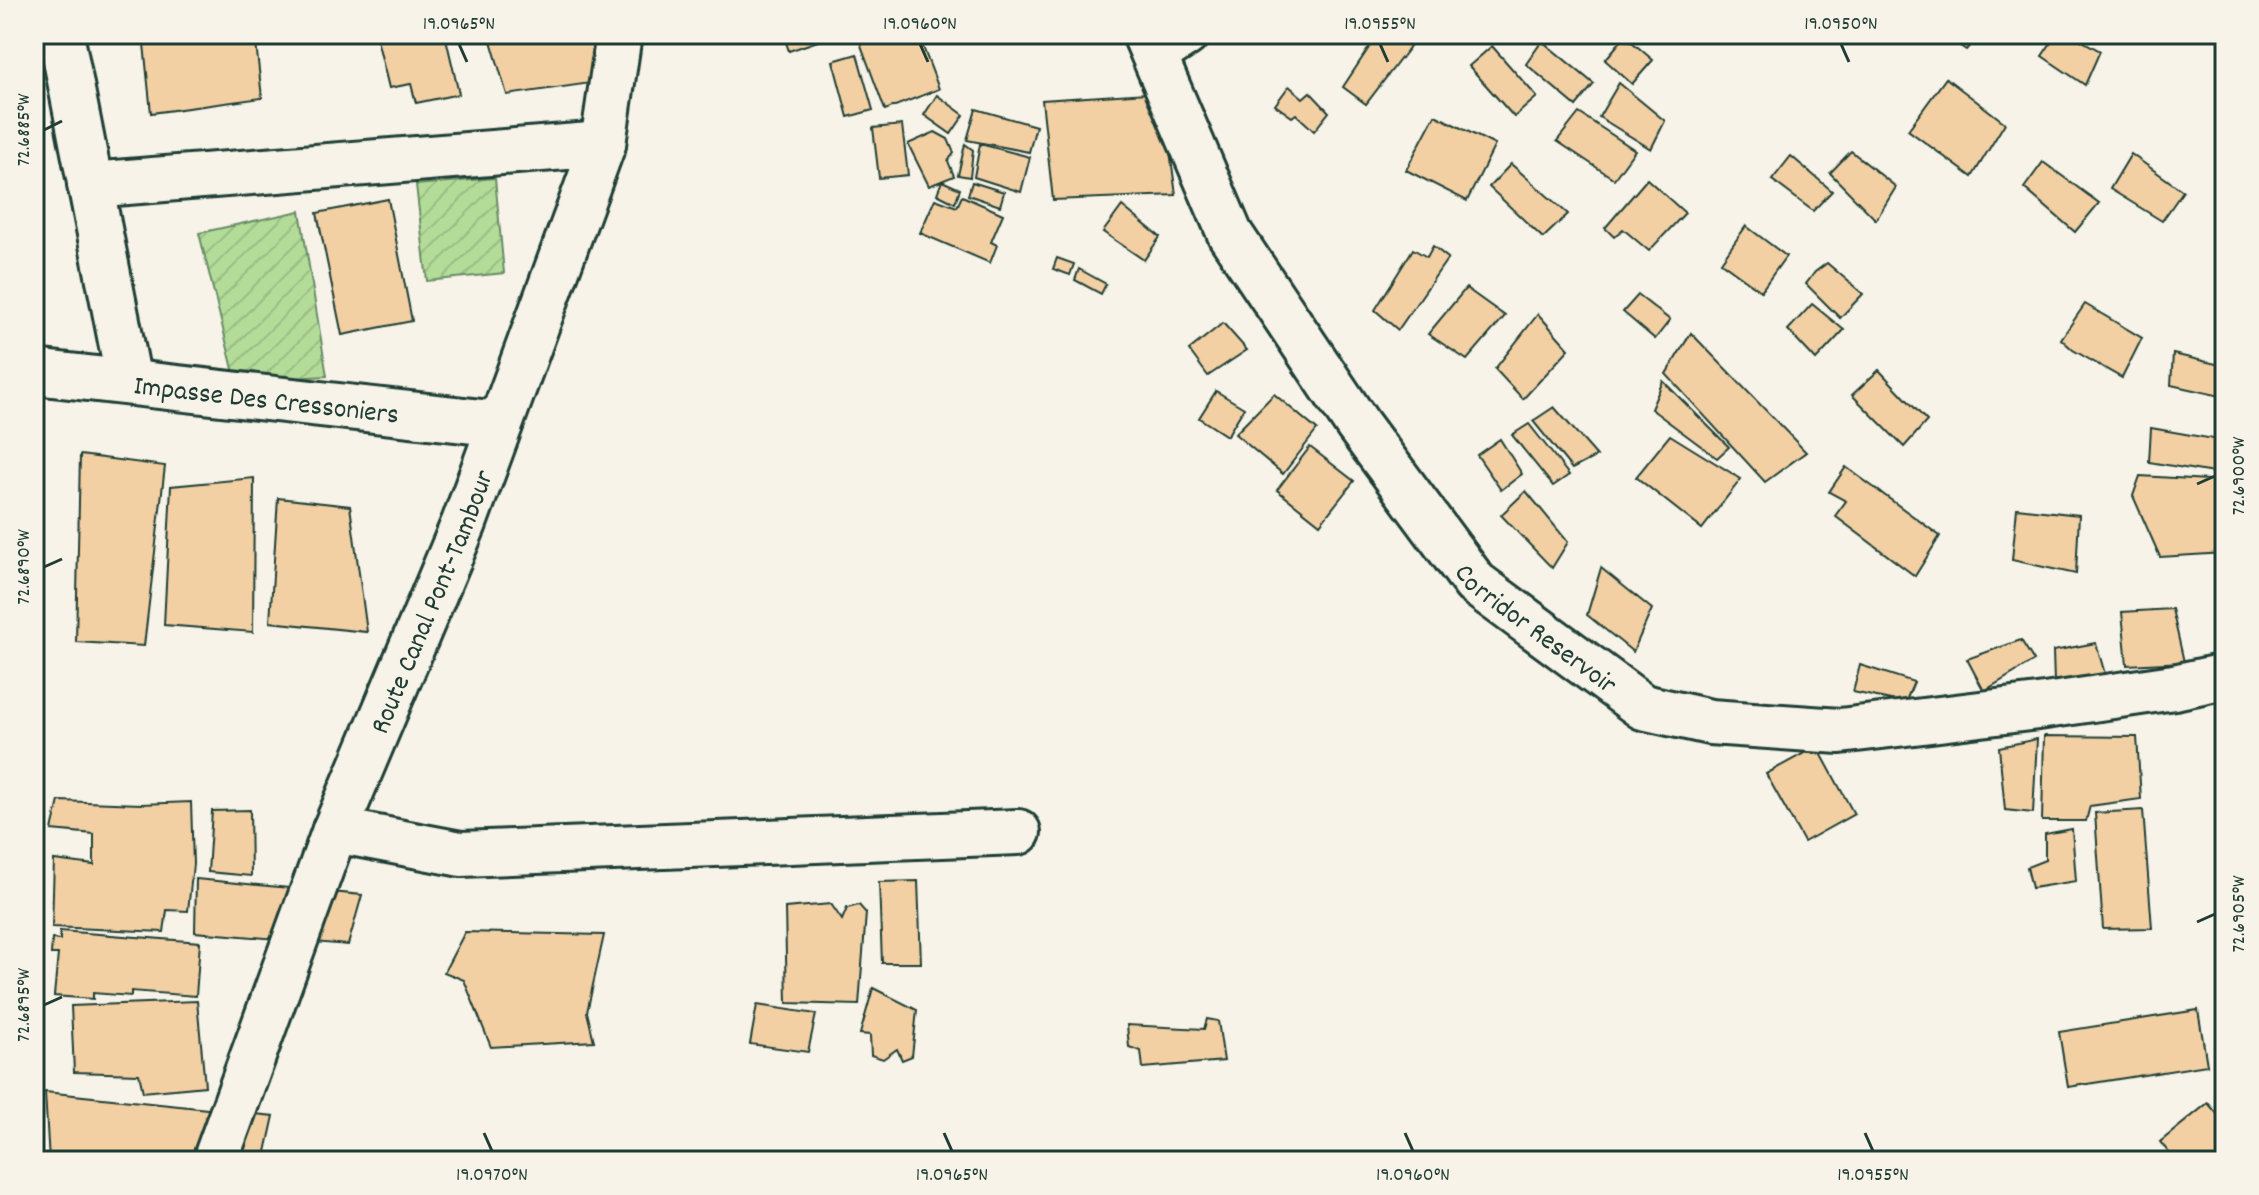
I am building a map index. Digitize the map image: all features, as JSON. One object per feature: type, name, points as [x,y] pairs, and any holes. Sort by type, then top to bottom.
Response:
[{"type":"street","points":[[61,34],[129,382]]},
{"type":"street","name":"Route Canal Pont-Tambour","points":[[215,1161],[335,830],[464,523],[603,144],[619,34]]},
{"type":"street","name":"Corridor Reservoir","points":[[1162,41],[1230,234],[1358,425],[1475,583],[1643,707],[1710,722],[1840,731],[2038,707],[2174,687],[2225,676]]},
{"type":"street","points":[[90,185],[603,144]]},
{"type":"street","name":"Impasse Des Cressoniers","points":[[34,372],[500,424]]},
{"type":"street","points":[[335,830],[461,854],[1018,832]]},
{"type":"green space","points":[[495,178],[504,273],[427,281],[416,185]]},
{"type":"green space","points":[[300,211],[327,376],[236,381],[199,233]]},
{"type":"building","points":[[143,34],[255,34],[262,98],[151,113]]},
{"type":"building","points":[[368,34],[445,34],[459,94],[416,103],[411,84],[389,88],[376,35]]},
{"type":"building","points":[[489,34],[607,34],[605,81],[507,95]]},
{"type":"building","points":[[783,34],[838,34],[789,51]]},
{"type":"building","points":[[866,34],[918,34],[939,89],[885,110],[858,37]]},
{"type":"building","points":[[1049,34],[1076,34],[1055,45]]},
{"type":"building","points":[[1378,34],[1396,34],[1411,45],[1366,104],[1343,87]]},
{"type":"building","points":[[1943,34],[1980,34],[1966,50]]},
{"type":"building","points":[[2057,34],[2070,34],[2100,51],[2085,85],[2042,56]]},
{"type":"building","points":[[1625,36],[1653,60],[1632,84],[1605,60]]},
{"type":"building","points":[[1542,41],[1594,84],[1576,106],[1526,64]]},
{"type":"building","points":[[1492,46],[1537,97],[1514,117],[1469,66]]},
{"type":"building","points":[[857,54],[873,110],[848,117],[833,61]]},
{"type":"building","points":[[1946,78],[2005,123],[1972,177],[1908,130]]},
{"type":"building","points":[[1619,83],[1665,121],[1651,149],[1599,117]]},
{"type":"building","points":[[1289,86],[1303,98],[1310,92],[1329,112],[1314,131],[1296,114],[1292,117],[1275,105]]},
{"type":"building","points":[[1162,92],[1176,195],[1053,200],[1042,100]]},
{"type":"building","points":[[937,95],[964,115],[951,134],[924,115]]},
{"type":"building","points":[[976,109],[1036,126],[1029,152],[967,140]]},
{"type":"building","points":[[1579,113],[1635,150],[1614,179],[1557,141]]},
{"type":"building","points":[[1435,115],[1495,145],[1467,201],[1406,170]]},
{"type":"building","points":[[902,125],[908,175],[879,178],[873,128]]},
{"type":"building","points":[[935,132],[948,139],[954,153],[948,161],[954,176],[929,186],[908,144]]},
{"type":"building","points":[[965,144],[973,150],[970,177],[958,175]]},
{"type":"building","points":[[980,144],[1030,157],[1021,192],[974,177]]},
{"type":"building","points":[[1851,151],[1896,187],[1876,220],[1830,173]]},
{"type":"building","points":[[2131,154],[2183,191],[2162,221],[2110,189]]},
{"type":"building","points":[[1791,156],[1832,191],[1813,211],[1772,180]]},
{"type":"building","points":[[2043,162],[2099,203],[2075,232],[2024,188]]},
{"type":"building","points":[[1511,164],[1568,214],[1543,238],[1489,187]]},
{"type":"building","points":[[1647,179],[1685,213],[1649,251],[1623,229],[1614,237],[1605,228]]},
{"type":"building","points":[[942,181],[960,189],[955,203],[937,194]]},
{"type":"building","points":[[972,182],[1004,192],[1000,206],[968,195]]},
{"type":"building","points":[[962,196],[1003,214],[991,242],[997,245],[990,263],[920,233],[935,199],[957,207]]},
{"type":"building","points":[[388,199],[412,321],[342,335],[317,213]]},
{"type":"building","points":[[1122,206],[1160,237],[1144,260],[1103,232]]},
{"type":"building","points":[[1746,226],[1786,256],[1761,291],[1721,262]]},
{"type":"building","points":[[1433,246],[1448,258],[1398,330],[1375,310],[1413,249],[1427,257]]},
{"type":"building","points":[[1057,258],[1074,264],[1070,275],[1053,269]]},
{"type":"building","points":[[1827,263],[1863,294],[1840,318],[1806,284]]},
{"type":"building","points":[[1079,269],[1106,284],[1101,294],[1075,280]]},
{"type":"building","points":[[1466,288],[1505,316],[1467,360],[1428,334]]},
{"type":"building","points":[[1638,295],[1670,320],[1655,339],[1623,312]]},
{"type":"building","points":[[1812,304],[1844,330],[1816,360],[1788,330]]},
{"type":"building","points":[[2085,304],[2142,338],[2122,378],[2073,350],[2061,339]]},
{"type":"building","points":[[1538,314],[1569,349],[1523,399],[1495,369]]},
{"type":"building","points":[[1223,323],[1247,350],[1208,376],[1189,350]]},
{"type":"building","points":[[1691,333],[1806,452],[1765,482],[1666,374]]},
{"type":"building","points":[[2173,354],[2225,366],[2225,397],[2171,385]]},
{"type":"building","points":[[1879,370],[1927,421],[1904,447],[1852,395]]},
{"type":"building","points":[[1663,381],[1729,447],[1717,458],[1651,409]]},
{"type":"building","points":[[1216,391],[1244,408],[1227,436],[1199,418]]},
{"type":"building","points":[[1274,394],[1317,430],[1283,474],[1235,434]]},
{"type":"building","points":[[1554,407],[1597,456],[1572,469],[1533,421]]},
{"type":"building","points":[[1529,424],[1569,475],[1553,486],[1512,435]]},
{"type":"building","points":[[2151,428],[2225,441],[2225,475],[2149,462]]},
{"type":"building","points":[[1670,435],[1741,479],[1702,529],[1636,477]]},
{"type":"building","points":[[1500,439],[1522,474],[1501,490],[1477,455]]},
{"type":"building","points":[[1310,447],[1354,481],[1320,524],[1277,490]]},
{"type":"building","points":[[80,455],[165,466],[144,646],[76,642]]},
{"type":"building","points":[[1846,467],[1940,536],[1915,576],[1835,516],[1846,501],[1829,492]]},
{"type":"building","points":[[2140,476],[2225,481],[2225,553],[2160,557],[2133,496]]},
{"type":"building","points":[[254,478],[253,632],[164,625],[171,486]]},
{"type":"building","points":[[1526,491],[1568,542],[1552,568],[1501,515]]},
{"type":"building","points":[[278,498],[350,506],[367,632],[270,622]]},
{"type":"building","points":[[2017,508],[2079,515],[2076,574],[2012,560]]},
{"type":"building","points":[[1601,568],[1652,609],[1633,652],[1587,615]]},
{"type":"building","points":[[2172,609],[2184,662],[2127,665],[2122,612]]},
{"type":"building","points":[[2021,640],[2034,661],[1984,691],[1967,659]]},
{"type":"building","points":[[2096,643],[2105,674],[2054,683],[2053,651]]},
{"type":"building","points":[[1860,665],[1914,682],[1905,703],[1853,692]]},
{"type":"building","points":[[2044,736],[2137,737],[2141,799],[2090,806],[2086,821],[2042,821]]},
{"type":"building","points":[[2037,739],[2033,813],[2005,810],[1999,747]]},
{"type":"building","points":[[1817,746],[1854,814],[1804,842],[1766,774]]},
{"type":"building","points":[[59,801],[191,802],[193,864],[188,911],[167,910],[164,932],[52,927],[54,860],[94,865],[94,834],[52,830]]},
{"type":"building","points":[[250,810],[251,876],[208,872],[212,811]]},
{"type":"building","points":[[2143,810],[2152,928],[2103,929],[2095,813]]},
{"type":"building","points":[[2072,829],[2076,881],[2032,888],[2027,867],[2045,860],[2045,834]]},
{"type":"building","points":[[196,879],[362,895],[348,945],[195,932]]},
{"type":"building","points":[[918,881],[921,963],[882,963],[879,882]]},
{"type":"building","points":[[831,904],[842,920],[847,908],[859,905],[866,913],[859,1005],[787,1003],[785,908]]},
{"type":"building","points":[[60,931],[200,942],[196,996],[131,991],[131,996],[93,993],[93,999],[54,996],[58,954],[51,954],[52,939],[60,940]]},
{"type":"building","points":[[465,932],[604,935],[587,1012],[594,1041],[491,1047],[464,980],[444,972]]},
{"type":"building","points":[[873,988],[917,1010],[912,1056],[902,1060],[897,1049],[883,1059],[871,1055],[870,1035],[860,1034]]},
{"type":"building","points":[[197,1001],[205,1086],[143,1092],[139,1074],[74,1072],[71,1006]]},
{"type":"building","points":[[757,1005],[816,1014],[808,1052],[750,1044]]},
{"type":"building","points":[[2198,1010],[2207,1065],[2068,1087],[2059,1032]]},
{"type":"building","points":[[1207,1019],[1218,1021],[1224,1061],[1143,1068],[1141,1051],[1129,1047],[1127,1025],[1204,1029]]},
{"type":"building","points":[[45,1092],[274,1116],[264,1161],[49,1161]]},
{"type":"building","points":[[2208,1103],[2225,1123],[2225,1161],[2162,1161],[2170,1154],[2160,1142]]}]
